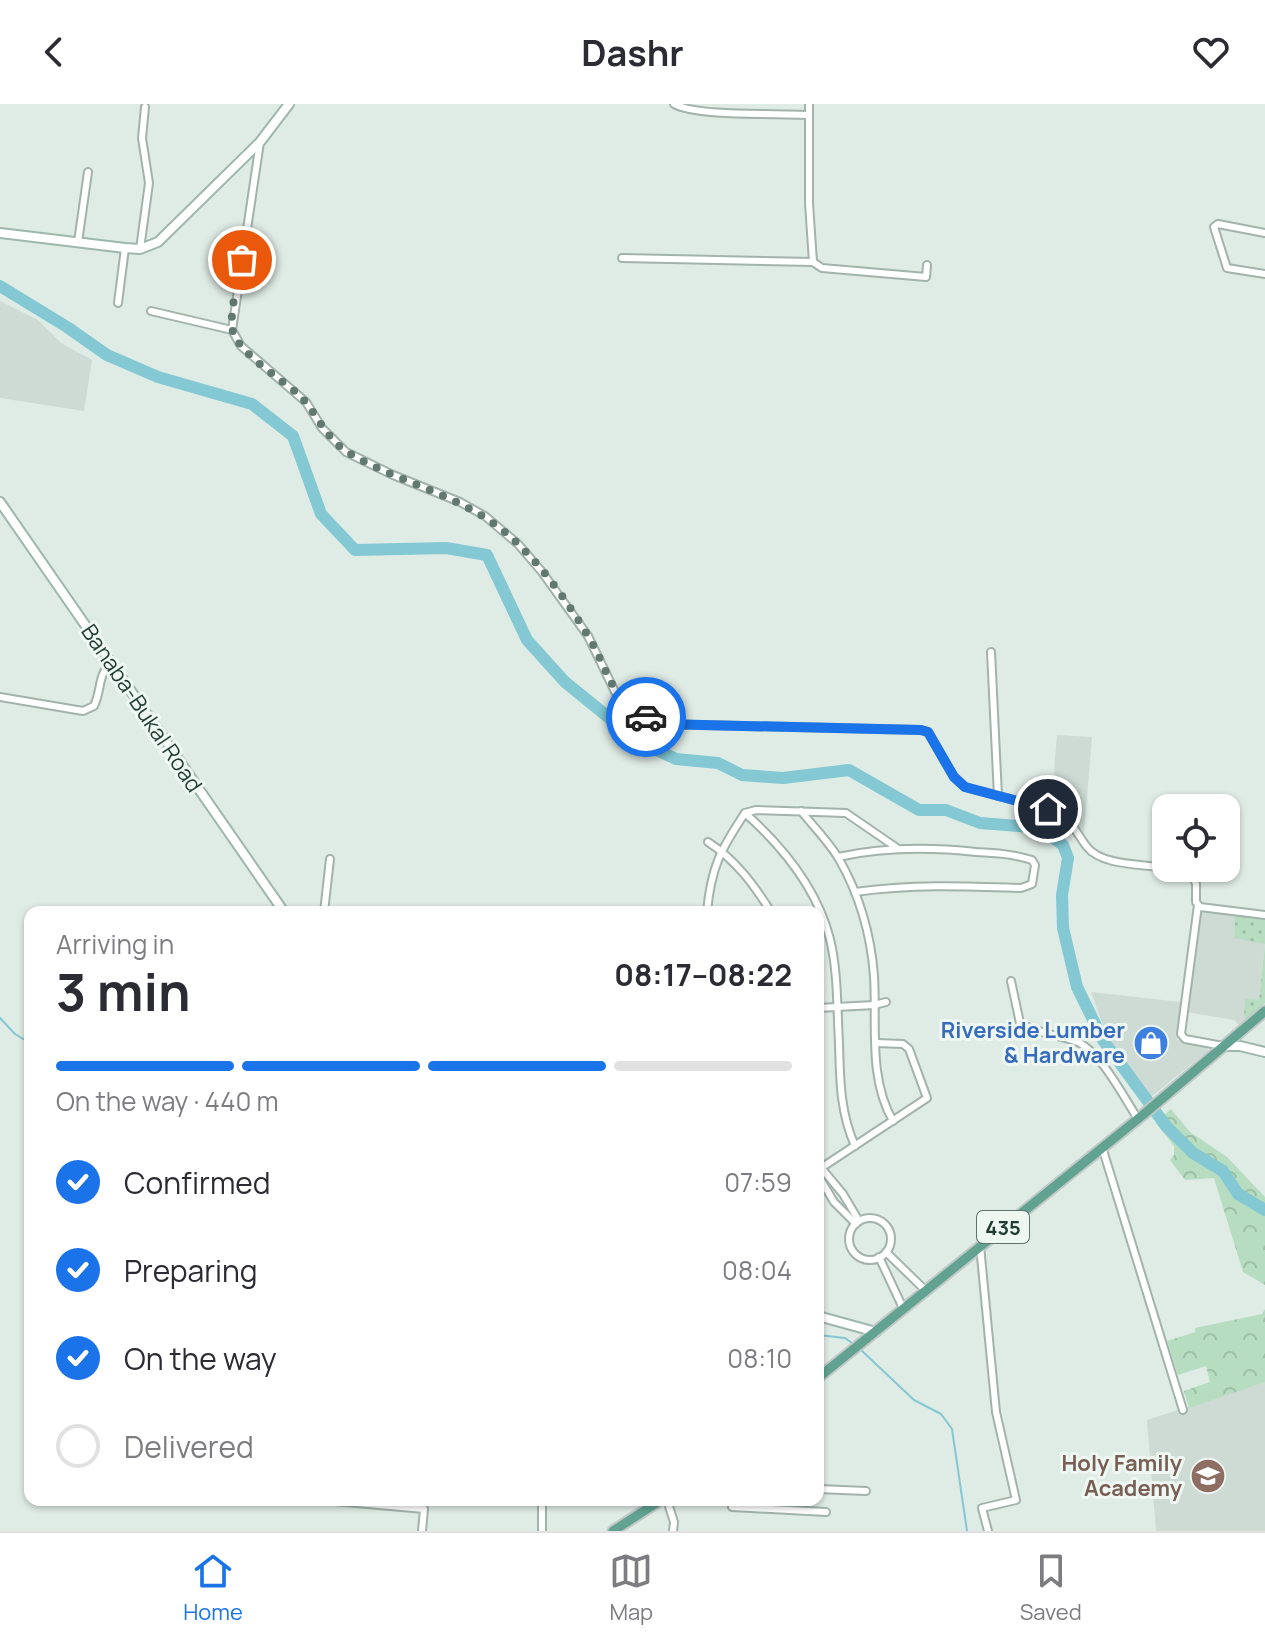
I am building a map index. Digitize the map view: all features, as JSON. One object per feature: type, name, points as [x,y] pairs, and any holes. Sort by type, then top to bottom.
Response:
[{"type":"main road","name":"435","points":[[824,1373],[1265,1014]]},
{"type":"main road","points":[[613,1531],[654,1506]]},
{"type":"street","points":[[0,233],[140,249],[158,242],[260,142],[289,104]]},
{"type":"street","points":[[674,104],[718,112],[808,115]]},
{"type":"street","points":[[768,104],[768,113]]},
{"type":"street","points":[[809,104],[813,262]]},
{"type":"street","points":[[140,249],[149,183],[142,138],[145,107]]},
{"type":"street","points":[[260,142],[232,330],[241,346],[306,402],[322,428],[346,452],[460,502],[485,516],[518,544],[588,636],[617,696],[638,714],[661,724],[928,732],[960,783],[1059,812],[1068,818],[1088,848],[1100,856],[1152,865]]},
{"type":"street","points":[[78,242],[88,172]]},
{"type":"street","points":[[1265,233],[1218,224],[1214,227],[1227,268],[1265,274]]},
{"type":"street","points":[[118,303],[125,248]]},
{"type":"street","points":[[622,258],[813,262],[822,268],[926,277],[927,265]]},
{"type":"street","points":[[151,311],[232,330]]},
{"type":"street","name":"Banaba-Bukal Road","points":[[0,502],[280,906]]},
{"type":"street","points":[[991,652],[998,796]]},
{"type":"street","points":[[0,697],[83,711],[94,706],[102,672],[111,662]]},
{"type":"street","points":[[708,906],[713,870],[720,850],[745,813],[756,810],[846,813],[898,849]]},
{"type":"street","points":[[801,811],[838,857],[855,892],[868,935],[881,1091],[885,1108],[893,1121]]},
{"type":"street","points":[[745,813],[789,856],[818,906]]},
{"type":"street","points":[[708,842],[744,872],[767,906]]},
{"type":"street","points":[[838,857],[933,848],[1018,856],[1032,860],[1035,865],[1032,884],[1021,888],[921,885],[855,892]]},
{"type":"street","points":[[325,906],[330,859]]},
{"type":"street","points":[[1196,882],[1198,905],[1181,1036],[1265,1052]]},
{"type":"street","points":[[1198,905],[1206,909],[1265,915]]},
{"type":"street","points":[[824,921],[830,939],[837,1008],[842,1109],[855,1146]]},
{"type":"street","points":[[1011,981],[1020,1023],[1034,1031],[1074,1040],[1090,1048],[1141,1116]]},
{"type":"street","points":[[824,1008],[886,1002]]},
{"type":"street","points":[[824,1166],[927,1098],[909,1049],[903,1044],[876,1043]]},
{"type":"street","points":[[1102,1147],[1183,1410]]},
{"type":"street","points":[[824,1177],[858,1222]]},
{"type":"street","points":[[832,1189],[834,1202],[858,1222],[876,1219],[887,1226],[891,1239],[886,1252],[879,1257],[861,1258],[852,1250],[849,1238],[858,1222]]},
{"type":"street","points":[[980,1246],[996,1412],[1016,1500],[982,1508],[988,1531]]},
{"type":"street","points":[[886,1252],[925,1290]]},
{"type":"street","points":[[879,1257],[903,1308]]},
{"type":"street","points":[[824,1318],[876,1332]]},
{"type":"street","points":[[824,1489],[866,1491]]},
{"type":"street","points":[[401,1506],[424,1509],[422,1531]]},
{"type":"street","points":[[542,1506],[542,1531]]},
{"type":"street","points":[[667,1506],[674,1522],[673,1531]]},
{"type":"street","points":[[732,1506],[826,1512]]},
{"type":"shaded area","points":[[0,301],[38,320],[61,343],[92,360],[84,411],[0,398]]},
{"type":"shaded area","points":[[1057,735],[1092,737],[1084,834],[1068,809],[1051,806]]},
{"type":"shaded area","points":[[1199,911],[1235,915],[1234,938],[1265,943],[1258,1009],[1239,1025],[1234,1020],[1187,1012]]},
{"type":"shaded area","name":"Riverside Lumber & Hardware","points":[[1091,992],[1181,1002],[1177,1040],[1209,1050],[1151,1097],[1107,1036]]},
{"type":"shaded area","name":"Holy Family Academy","points":[[1265,1382],[1265,1531],[1156,1531],[1147,1420]]},
{"type":"green space","points":[[1235,915],[1265,918],[1265,944],[1234,938]]},
{"type":"green space","points":[[1265,944],[1265,1003],[1246,1019],[1245,999],[1259,1000]]},
{"type":"green space","points":[[1171,1109],[1190,1132],[1227,1157],[1265,1197],[1265,1285],[1243,1272],[1214,1178],[1185,1180],[1170,1160],[1174,1155],[1174,1146],[1156,1123]]},
{"type":"green space","points":[[1265,1309],[1265,1382],[1189,1408],[1184,1391],[1210,1382],[1206,1366],[1178,1375],[1167,1341],[1195,1332],[1195,1328],[1262,1314]]},
{"type":"waterway","points":[[0,286],[107,355],[158,377],[252,404],[293,436],[321,514],[355,550],[446,548],[487,555],[527,640],[565,682],[639,742],[676,759],[718,763],[742,775],[783,778],[849,770],[919,810],[946,810],[980,823],[1032,827],[1044,831],[1063,845],[1068,858],[1062,895],[1063,928],[1077,987],[1103,1040],[1166,1126],[1193,1153],[1223,1171],[1238,1194],[1265,1210]]},
{"type":"waterway","points":[[0,1018],[24,1039]]},
{"type":"waterway","points":[[824,1336],[845,1338],[855,1345]]},
{"type":"waterway","points":[[860,1349],[914,1400],[941,1414],[952,1429],[967,1531]]},
{"type":"way so far","points":[[242,260],[232,330],[241,346],[306,402],[322,428],[346,452],[460,502],[485,516],[518,544],[588,636],[617,696],[646,717]]},
{"type":"place","name":"Riverside Lumber & Hardware","points":[[1151,1043]]},
{"type":"place","name":"Holy Family Academy","points":[[1208,1476]]},
{"type":"route","points":[[646,717],[661,724],[921,730],[928,732],[954,777],[965,787],[1048,809]]}]
